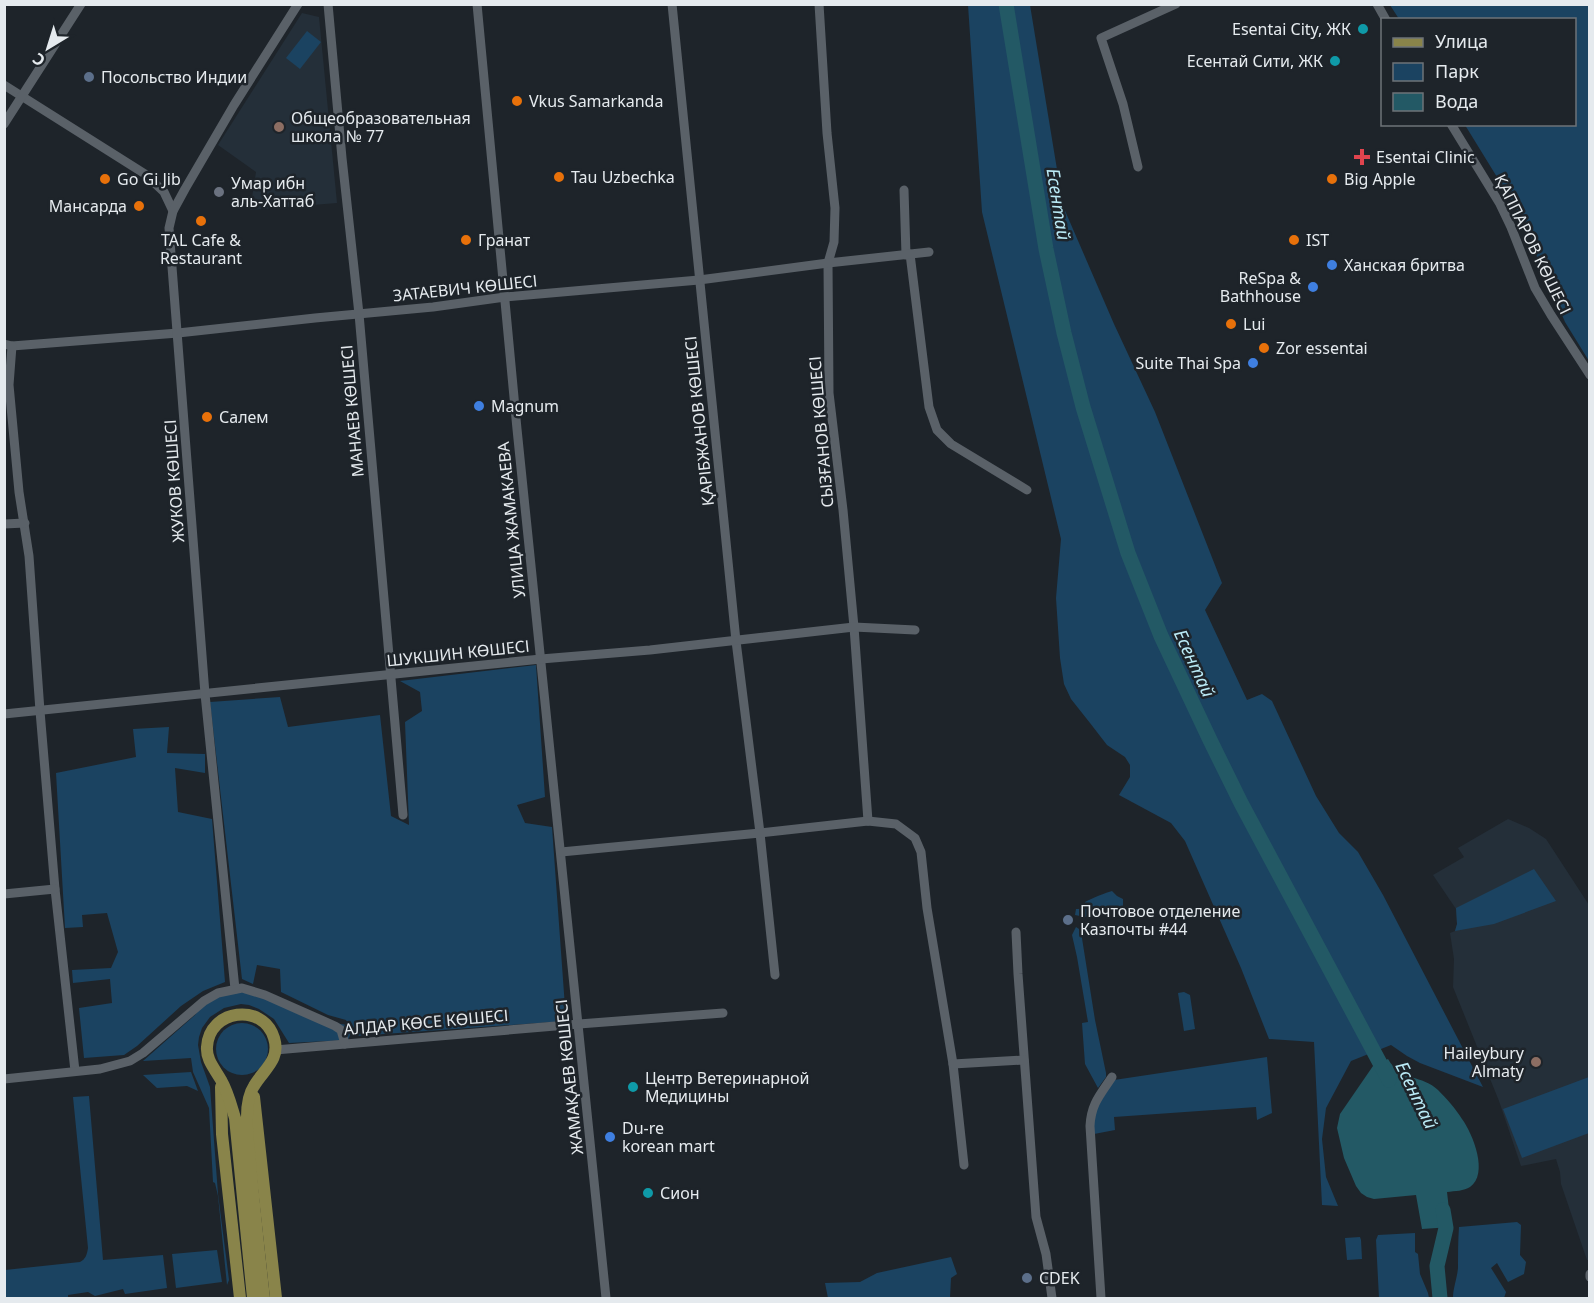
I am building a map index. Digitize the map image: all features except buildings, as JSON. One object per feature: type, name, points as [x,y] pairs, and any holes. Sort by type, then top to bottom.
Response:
[{"type":"main road","points":[[253,1299],[235,1118],[230,1100],[208,1058],[207,1047],[212,1031],[221,1020],[232,1015],[245,1014],[263,1022],[274,1038],[275,1050],[272,1063],[254,1086],[249,1098],[246,1117],[264,1299]]},
{"type":"main road","points":[[221,1080],[222,1134],[240,1299]]},
{"type":"main road","points":[[254,1086],[276,1299]]},
{"type":"street","points":[[4,124],[81,4]]},
{"type":"street","name":"ЖУКОВ КӨШЕСІ","points":[[235,989],[205,694],[169,228],[173,211],[234,105],[298,4]]},
{"type":"street","name":"МАНАЕВ КӨШЕСІ","points":[[328,4],[359,314],[403,815]]},
{"type":"street","name":"УЛИЦА ЖАМАКАЕВА","points":[[477,4],[561,852]]},
{"type":"street","name":"ҚАРІБЖАНОВ КӨШЕСІ","points":[[672,4],[736,641],[775,975]]},
{"type":"street","name":"СЫЗҒАНОВ КӨШЕСІ","points":[[819,4],[827,133],[835,208],[834,242],[828,263],[829,393],[854,627],[868,821]]},
{"type":"street","points":[[1138,167],[1123,104],[1101,38],[1176,4]]},
{"type":"street","points":[[1377,4],[1385,18]]},
{"type":"street","points":[[4,85],[145,174],[164,192],[173,211]]},
{"type":"street","name":"ҚАППАРОВ КӨШЕСІ","points":[[1452,126],[1500,204],[1535,288],[1590,375]]},
{"type":"street","points":[[904,190],[908,254],[929,407],[937,430],[951,444],[1027,490]]},
{"type":"street","name":"ЗАТАЕВИЧ КӨШЕСІ","points":[[8,345],[178,333],[433,307],[505,297],[699,280],[929,252]]},
{"type":"street","points":[[8,345],[9,385],[29,556],[55,889],[75,1071]]},
{"type":"street","points":[[4,524],[25,523]]},
{"type":"street","name":"ШУКШИН КӨШЕСІ","points":[[4,714],[736,641],[854,627],[915,630]]},
{"type":"street","points":[[561,852],[868,821],[896,824],[915,838],[921,852],[928,914],[953,1064],[964,1165]]},
{"type":"street","name":"ЖАМАҚАЕВ КӨШЕСІ","points":[[561,852],[606,1299]]},
{"type":"street","points":[[4,894],[55,889]]},
{"type":"street","points":[[1016,932],[1036,1217],[1046,1254],[1052,1299]]},
{"type":"street","points":[[4,1079],[100,1069],[130,1061],[143,1053],[204,1001],[218,993],[242,988],[251,989],[335,1026],[341,1030],[345,1044]]},
{"type":"street","name":"АЛДАР КӨСЕ КӨШЕСІ","points":[[275,1050],[723,1013]]},
{"type":"street","points":[[953,1064],[1024,1060]]},
{"type":"street","points":[[1101,1299],[1090,1112],[1112,1077]]},
{"type":"shaded area","name":"Общеобразовательная школа № 77","points":[[302,13],[319,17],[337,203],[250,210],[256,172],[218,145]]},
{"type":"shaded area","name":"Haileybury Almaty","points":[[1508,819],[1529,828],[1546,839],[1589,905],[1589,1260],[1587,1260],[1561,1184],[1556,1159],[1521,1166],[1499,1101],[1453,987],[1454,959],[1450,933],[1455,931],[1457,924],[1456,909],[1433,875],[1464,857],[1458,848]]},
{"type":"green space","points":[[968,5],[1030,5],[1063,206],[1155,412],[1222,583],[1205,610],[1247,700],[1262,694],[1272,701],[1316,796],[1339,833],[1358,852],[1383,895],[1483,1087],[1420,1063],[1391,1045],[1351,1061],[1326,1108],[1322,1139],[1326,1177],[1338,1206],[1322,1205],[1314,1042],[1269,1039],[1241,968],[1185,841],[1171,823],[1119,795],[1130,777],[1130,765],[1125,757],[1107,745],[1071,699],[1064,684],[1056,598],[1061,539],[982,212]]},
{"type":"green space","points":[[1390,5],[1589,5],[1589,361],[1565,322],[1537,257],[1529,229],[1466,126],[1576,126],[1576,18],[1398,18]]},
{"type":"green space","points":[[307,31],[321,42],[300,69],[286,58]]},
{"type":"green space","points":[[536,665],[545,797],[517,805],[525,823],[552,827],[566,1021],[356,1036],[346,1020],[328,1015],[281,992],[280,969],[257,965],[253,984],[242,979],[210,702],[280,697],[288,727],[380,715],[391,816],[409,825],[405,722],[422,711],[420,692],[400,681]]},
{"type":"green space","points":[[169,727],[167,753],[205,754],[205,773],[175,768],[178,812],[212,819],[225,982],[203,991],[181,1006],[124,1055],[84,1058],[79,1008],[112,1003],[110,979],[73,983],[72,970],[111,968],[118,952],[107,913],[82,915],[83,927],[65,928],[56,773],[136,757],[133,729]]},
{"type":"green space","points":[[1534,869],[1556,901],[1494,924],[1455,931],[1456,908]]},
{"type":"green space","points":[[1112,891],[1123,899],[1123,909],[1085,917],[1075,915],[1076,909],[1082,908],[1085,902]]},
{"type":"green space","points":[[1076,927],[1081,932],[1106,1073],[1106,1077],[1098,1088],[1085,1064],[1082,1023],[1088,1022],[1072,935]]},
{"type":"green space","points":[[247,992],[327,1022],[348,1025],[351,1033],[348,1040],[289,1043],[274,1019],[259,1009],[241,1004],[224,1008],[210,1017],[202,1028],[198,1045],[210,1087],[218,1194],[229,1280],[227,1285],[218,1196],[213,1182],[209,1108],[193,1072],[191,1058],[143,1061],[200,1008],[224,993]]},
{"type":"green space","points":[[1184,992],[1190,995],[1195,1029],[1184,1031],[1178,993]]},
{"type":"green space","points":[[242,1023],[252,1025],[260,1031],[266,1039],[268,1049],[266,1059],[260,1067],[252,1073],[242,1075],[232,1073],[224,1067],[218,1059],[216,1049],[218,1039],[224,1031],[232,1025]]},
{"type":"green space","points":[[1267,1057],[1272,1113],[1257,1120],[1256,1107],[1114,1117],[1115,1130],[1094,1134],[1094,1112],[1114,1080]]},
{"type":"green space","points":[[191,1072],[198,1091],[187,1086],[157,1088],[143,1075]]},
{"type":"green space","points":[[1589,1077],[1589,1133],[1522,1158],[1503,1109]]},
{"type":"green space","points":[[89,1096],[103,1260],[163,1255],[167,1288],[125,1294],[123,1289],[95,1296],[88,1292],[68,1295],[68,1298],[5,1298],[5,1270],[80,1262],[86,1256],[88,1248],[73,1097]]},
{"type":"green space","points":[[1517,1222],[1521,1225],[1520,1255],[1526,1262],[1524,1274],[1508,1282],[1497,1263],[1491,1268],[1506,1292],[1504,1298],[1453,1298],[1458,1268],[1459,1227]]},
{"type":"green space","points":[[1415,1233],[1415,1252],[1418,1254],[1420,1274],[1429,1298],[1379,1298],[1376,1240],[1378,1235]]},
{"type":"green space","points":[[1360,1237],[1362,1259],[1347,1260],[1345,1238]]},
{"type":"green space","points":[[217,1250],[222,1282],[176,1288],[172,1254]]},
{"type":"green space","points":[[951,1257],[957,1274],[951,1278],[950,1298],[828,1298],[825,1283],[860,1282],[877,1273]]},
{"type":"water","points":[[1388,1059],[1405,1075],[1426,1082],[1438,1090],[1460,1115],[1474,1144],[1479,1164],[1476,1181],[1468,1188],[1447,1192],[1451,1227],[1422,1229],[1416,1195],[1374,1199],[1367,1197],[1356,1186],[1344,1158],[1337,1128],[1340,1114],[1373,1066]]},
{"type":"waterway","name":"Есентай","points":[[1006,4],[1046,249],[1064,333],[1083,407],[1128,553],[1161,636],[1241,803],[1389,1080]]},
{"type":"waterway","name":"Есентай","points":[[1440,1298],[1437,1266],[1446,1228],[1443,1210]]},
{"type":"place","name":"Esentai City, ЖК","points":[[1363,29]]},
{"type":"place","name":"Есентай Сити, ЖК","points":[[1335,61]]},
{"type":"place","name":"Посольство Индии","points":[[89,77]]},
{"type":"place","name":"Vkus Samarkanda","points":[[517,101]]},
{"type":"place","name":"Общеобразовательная школа № 77","points":[[279,127]]},
{"type":"place","name":"Esentai Clinic","points":[[1362,157]]},
{"type":"place","name":"Tau Uzbechka","points":[[559,177]]},
{"type":"place","name":"Go Gi Jib","points":[[105,179]]},
{"type":"place","name":"Big Apple","points":[[1332,179]]},
{"type":"place","name":"Умар ибн аль-Хаттаб","points":[[219,192]]},
{"type":"place","name":"Мансарда","points":[[139,206]]},
{"type":"place","name":"TAL Cafe & Restaurant","points":[[201,221]]},
{"type":"place","name":"Гранат","points":[[466,240]]},
{"type":"place","name":"IST","points":[[1294,240]]},
{"type":"place","name":"Ханская бритва","points":[[1332,265]]},
{"type":"place","name":"ReSpa & Bathhouse","points":[[1313,287]]},
{"type":"place","name":"Lui","points":[[1231,324]]},
{"type":"place","name":"Zor essentai","points":[[1264,348]]},
{"type":"place","name":"Suite Thai Spa","points":[[1253,363]]},
{"type":"place","name":"Magnum","points":[[479,406]]},
{"type":"place","name":"Салем","points":[[207,417]]},
{"type":"place","name":"Почтовое отделение Казпочты #44","points":[[1068,920]]},
{"type":"place","name":"Haileybury Almaty","points":[[1536,1062]]},
{"type":"place","name":"Центр Ветеринарной Медицины","points":[[633,1087]]},
{"type":"place","name":"Du-re korean mart","points":[[610,1137]]},
{"type":"place","name":"Сион","points":[[648,1193]]},
{"type":"place","name":"CDEK","points":[[1027,1278]]}]
